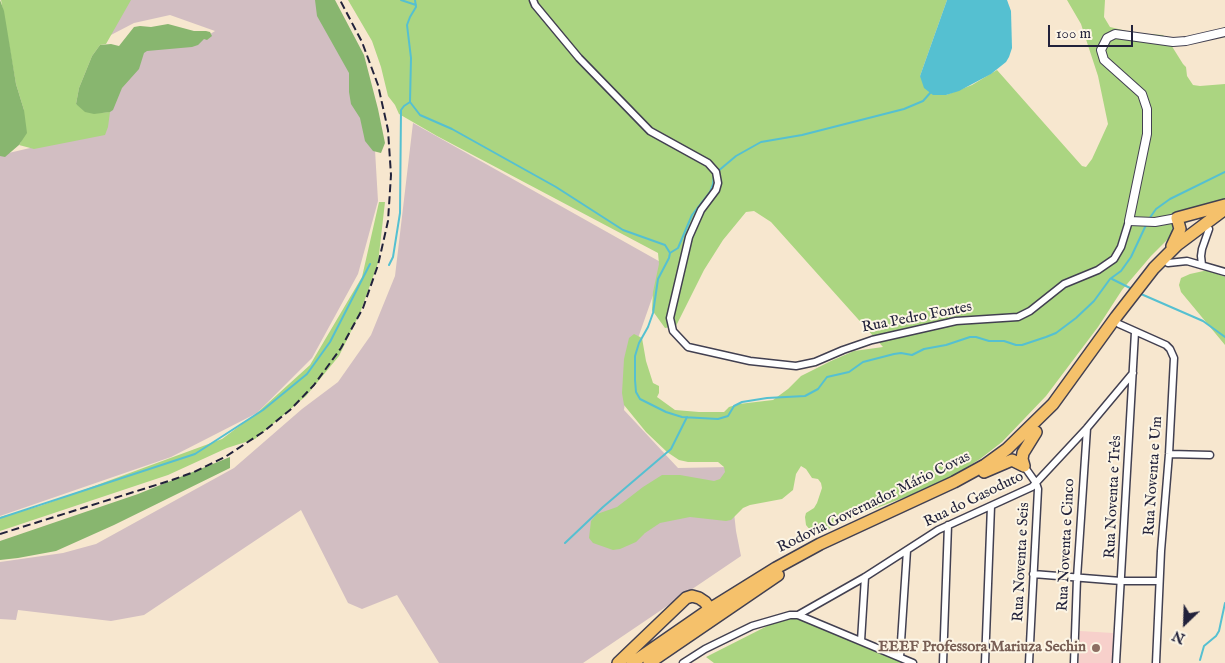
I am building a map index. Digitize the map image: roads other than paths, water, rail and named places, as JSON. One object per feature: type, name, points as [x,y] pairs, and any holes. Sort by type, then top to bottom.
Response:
[{"type":"highway","points":[[1168,258],[1179,233],[1180,223],[1177,218],[1225,207]]},
{"type":"highway","name":"Rodovia Governador Mário Covas","points":[[632,663],[710,609],[776,568],[820,544],[954,482],[985,465],[1007,449],[1053,404],[1141,284],[1205,223],[1225,207]]},
{"type":"highway","name":"Rodovia Governador Mário Covas","points":[[649,663],[779,574],[959,486],[984,472],[1011,453],[1036,432],[1064,400],[1168,258],[1225,218]]},
{"type":"highway","points":[[1024,466],[1022,460],[1023,453],[1036,432]]},
{"type":"highway","points":[[984,472],[1012,460],[1024,466]]},
{"type":"highway","points":[[618,663],[686,598],[692,596],[705,602],[710,609],[707,624]]},
{"type":"street","name":"Rua Pedro Fontes","points":[[532,0],[579,58],[650,131],[708,163],[716,172],[718,183],[716,190],[701,210],[689,238],[670,318],[671,327],[685,345],[694,349],[750,361],[787,366],[805,365],[872,340],[956,321],[1018,317],[1064,284],[1098,270],[1114,259],[1121,247],[1130,221],[1147,134],[1147,108],[1142,94],[1102,58],[1101,50],[1103,44],[1107,38],[1115,34],[1173,42],[1195,40],[1225,32]]},
{"type":"street","points":[[1130,221],[1161,221],[1177,218]]},
{"type":"street","points":[[1202,265],[1202,249],[1210,228]]},
{"type":"street","points":[[1168,258],[1187,261],[1225,272]]},
{"type":"street","name":"Rua Noventa e Um","points":[[1119,324],[1166,345],[1174,358],[1159,581],[1156,663]]},
{"type":"street","name":"Rua Noventa e Três","points":[[1116,663],[1136,332]]},
{"type":"street","name":"Rua do Gasoduto","points":[[798,615],[865,578],[948,525],[1027,490],[1036,483],[1087,428],[1134,373]]},
{"type":"street","name":"Rua Noventa e Cinco","points":[[1074,663],[1077,578],[1087,428]]},
{"type":"street","points":[[1169,454],[1210,455]]},
{"type":"street","name":"Rua Noventa e Seis","points":[[1024,466],[1038,489],[1029,663]]},
{"type":"street","points":[[985,663],[991,506]]},
{"type":"street","points":[[943,663],[948,525]]},
{"type":"street","points":[[900,657],[907,550]]},
{"type":"street","points":[[1033,574],[1121,581],[1159,581]]},
{"type":"street","points":[[861,641],[865,578]]},
{"type":"street","points":[[683,663],[705,649],[752,626],[785,615],[798,615],[913,663]]},
{"type":"water","points":[[947,0],[1007,0],[1011,11],[1012,48],[1006,62],[991,74],[959,91],[946,95],[933,95],[924,88],[920,76]]},
{"type":"waterway","points":[[401,0],[416,5]]},
{"type":"waterway","points":[[415,0],[416,7],[407,25],[411,58],[410,102],[420,115],[452,129],[556,187],[623,230],[665,245],[670,253]]},
{"type":"waterway","points":[[717,172],[736,156],[761,142],[802,135],[904,109],[923,101],[931,92]]},
{"type":"waterway","points":[[389,265],[393,257],[400,213],[401,110],[410,102]]},
{"type":"waterway","points":[[1149,219],[1156,209],[1170,199],[1225,172]]},
{"type":"waterway","points":[[714,175],[710,192],[692,215],[678,248],[670,253],[658,279],[653,313],[635,356],[636,392],[640,399],[666,412],[682,417],[718,419],[728,416],[734,406],[742,402],[767,398],[805,396],[818,389],[827,377],[849,372],[863,362],[894,354],[912,355],[924,349],[946,345],[970,337],[1022,345],[1056,333],[1094,301],[1110,279],[1121,271],[1131,257],[1146,225]]},
{"type":"waterway","points":[[0,518],[195,454],[263,410],[307,374],[330,342],[370,264]]},
{"type":"waterway","points":[[1112,279],[1132,289]]},
{"type":"waterway","points":[[1141,294],[1203,321],[1225,337]]},
{"type":"waterway","points":[[565,543],[603,507],[671,449],[687,417]]},
{"type":"waterway","points":[[1200,660],[1204,646],[1219,631],[1225,603]]},
{"type":"railway","points":[[0,534],[172,480],[225,457],[263,432],[290,410],[314,385],[341,348],[363,308],[378,265],[388,221],[391,175],[388,130],[378,85],[362,42],[340,0]]},
{"type":"place","name":"EEEF Professora Mariuza Sechin","points":[[1096,648]]}]
